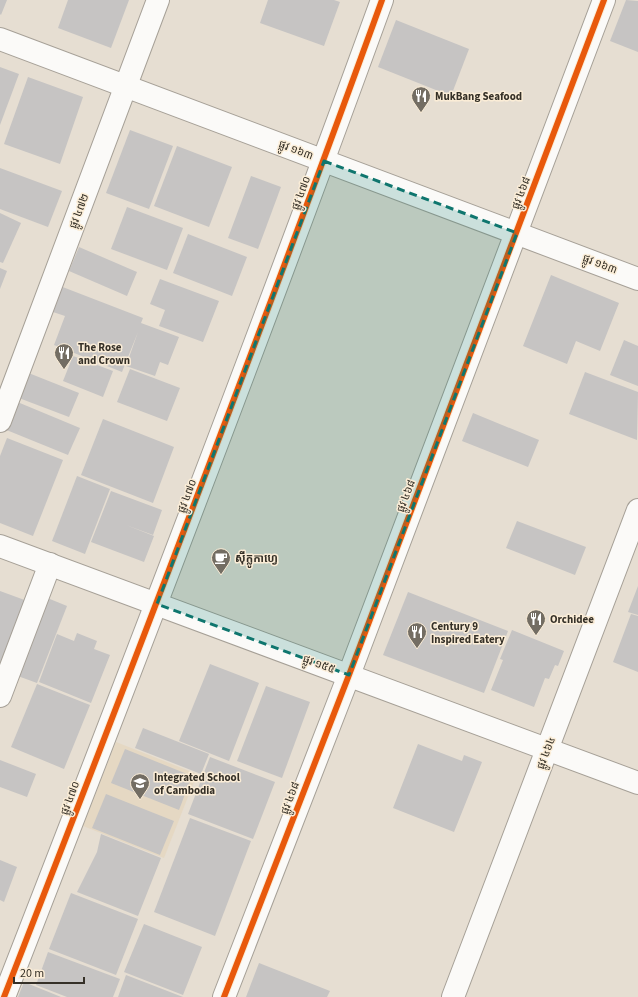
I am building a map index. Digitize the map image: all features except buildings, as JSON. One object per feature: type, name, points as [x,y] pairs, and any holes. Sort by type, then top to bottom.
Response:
[{"type":"street","name":"ផ្លូវ ៤៧២","points":[[0,421],[158,0]]},
{"type":"street","name":"ផ្លូវ ៤៧០","points":[[4,997],[157,604],[324,161],[382,0]]},
{"type":"street","name":"ផ្លូវ ៤៦៨","points":[[224,997],[349,675],[604,0]]},
{"type":"street","name":"ផ្លូវ ១៦៣","points":[[0,39],[638,278]]},
{"type":"street","name":"ផ្លូវ ៤៦៤","points":[[453,997],[638,510]]},
{"type":"street","name":"ផ្លូវ ១៥៥","points":[[0,546],[638,783]]},
{"type":"street","points":[[0,696],[50,564]]},
{"type":"highlighted area","points":[[324,161],[517,233],[349,675],[157,604]]},
{"type":"shaded area","name":"Integrated School of Cambodia","points":[[116,742],[197,774],[164,858],[83,826]]},
{"type":"cycle path","points":[[4,997],[196,500],[382,0]]},
{"type":"cycle path","points":[[224,997],[349,675],[604,0]]},
{"type":"place","name":"MukBang Seafood","points":[[421,113]]},
{"type":"place","name":"The Rose and Crown","points":[[64,370]]},
{"type":"place","name":"ស៊ីក្លូកាហ្វេ","points":[[221,575]]},
{"type":"place","name":"Orchidee","points":[[536,636]]},
{"type":"place","name":"Century 9 Inspired Eatery","points":[[417,649]]},
{"type":"place","name":"Integrated School of Cambodia","points":[[140,800]]}]
